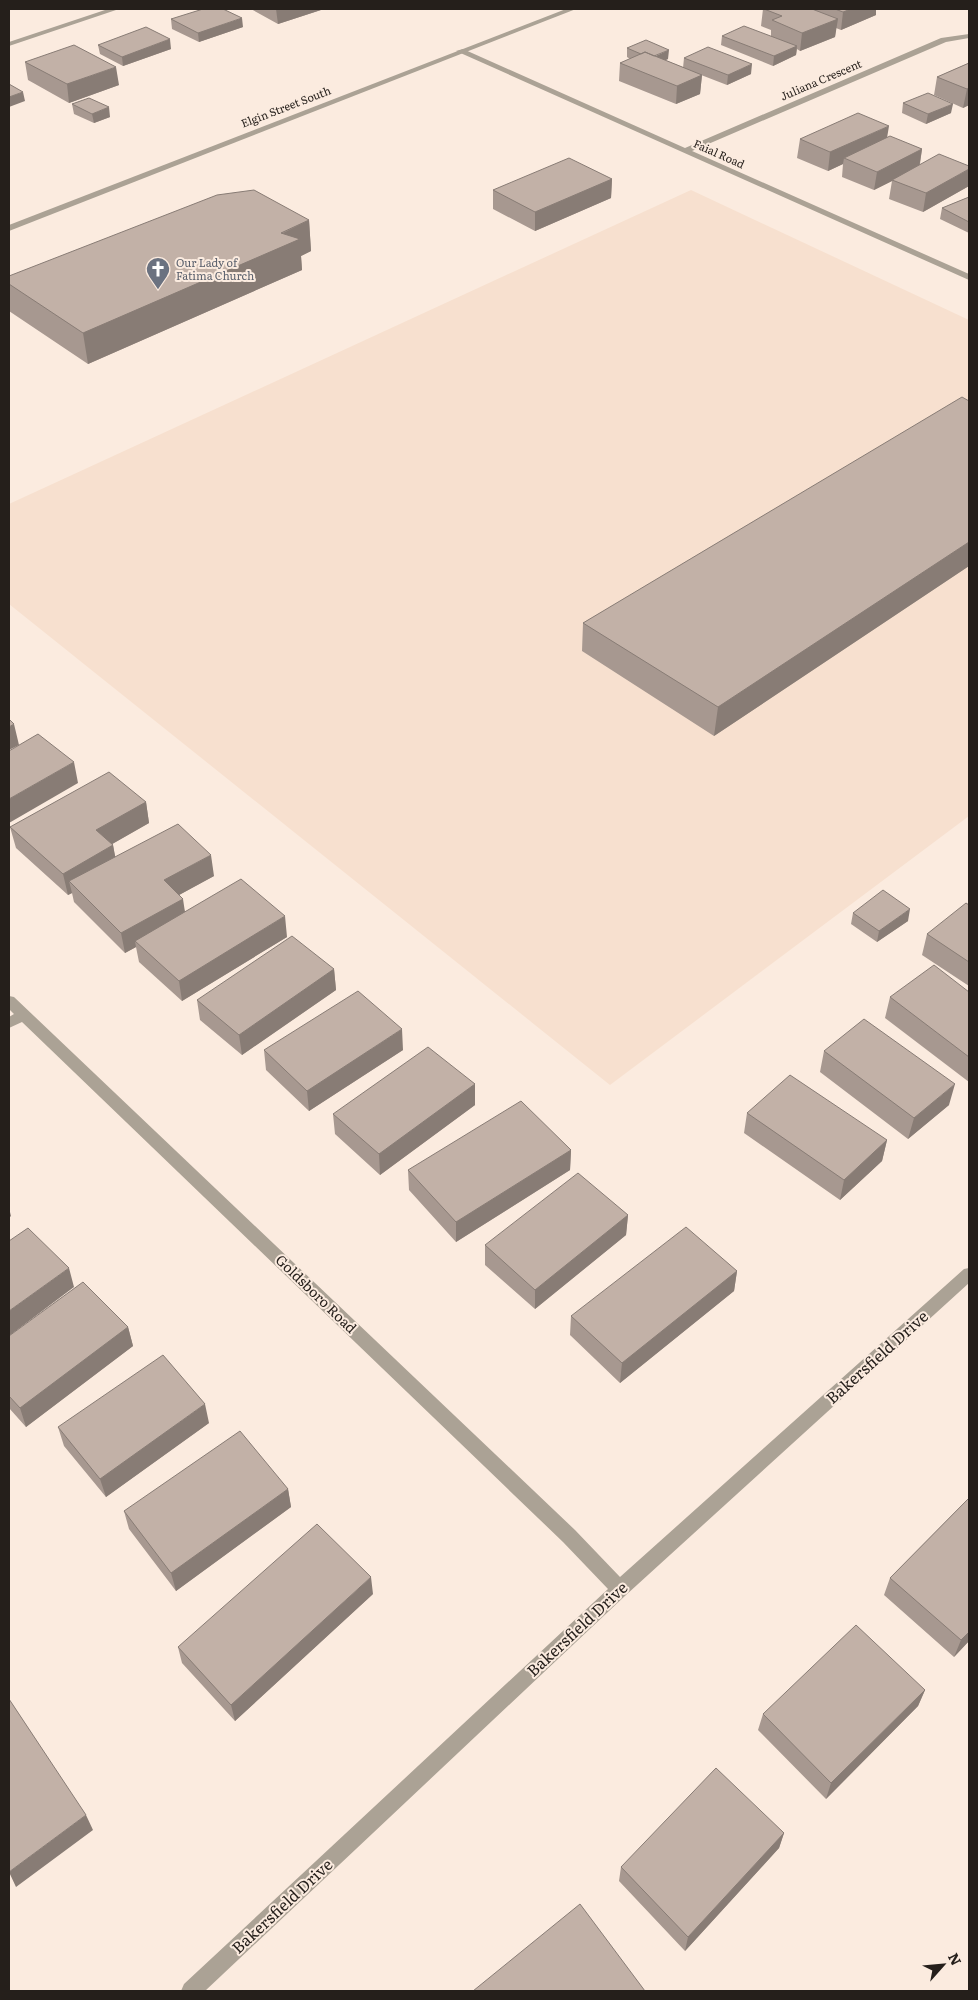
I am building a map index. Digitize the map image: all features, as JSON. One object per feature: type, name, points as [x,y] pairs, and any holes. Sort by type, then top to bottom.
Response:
[{"type":"street","points":[[9,44],[109,9]]},
{"type":"street","name":"Elgin Street South","points":[[9,228],[572,9]]},
{"type":"street","name":"Juliana Crescent","points":[[684,151],[944,40],[969,36]]},
{"type":"street","name":"Faial Road","points":[[460,51],[969,277]]},
{"type":"street","name":"Goldsboro Road","points":[[9,1001],[569,1536],[620,1589]]},
{"type":"street","points":[[9,1023],[23,1015]]},
{"type":"street","name":"Bakersfield Drive","points":[[191,1991],[620,1589],[969,1274]]},
{"type":"shaded area","points":[[691,190],[969,320],[969,816],[610,1085],[9,604],[9,504]]},
{"type":"building","points":[[203,9],[223,9],[242,18],[198,33],[171,19]]},
{"type":"building","points":[[764,9],[812,9],[838,19],[802,33],[772,20],[782,16]]},
{"type":"building","points":[[835,9],[851,9],[843,12]]},
{"type":"building","points":[[744,26],[797,46],[774,56],[722,36]]},
{"type":"building","points":[[146,27],[170,39],[122,57],[98,45]]},
{"type":"building","points":[[646,40],[669,50],[654,56],[645,52],[641,54],[627,48]]},
{"type":"building","points":[[74,45],[116,67],[67,84],[25,62]]},
{"type":"building","points":[[708,47],[752,64],[728,75],[684,58]]},
{"type":"building","points":[[645,52],[702,75],[677,86],[620,63]]},
{"type":"building","points":[[969,63],[969,88],[967,89],[937,77]]},
{"type":"building","points":[[9,84],[23,92],[9,97]]},
{"type":"building","points":[[928,93],[953,104],[928,114],[903,103]]},
{"type":"building","points":[[89,98],[109,107],[92,114],[72,104]]},
{"type":"building","points":[[858,113],[889,126],[830,152],[800,139]]},
{"type":"building","points":[[890,136],[922,149],[877,172],[844,158]]},
{"type":"building","points":[[939,154],[969,166],[969,169],[926,193],[892,180]]},
{"type":"building","points":[[569,158],[612,179],[535,212],[493,190]]},
{"type":"building","points":[[254,190],[309,220],[281,233],[300,239],[83,333],[9,284],[9,276],[217,195]]},
{"type":"building","points":[[969,197],[969,222],[942,208]]},
{"type":"building","points":[[962,397],[969,401],[969,542],[718,707],[583,623]]},
{"type":"building","points":[[9,719],[14,724],[9,727]]},
{"type":"building","points":[[38,734],[74,762],[9,799],[9,751]]},
{"type":"building","points":[[109,772],[146,802],[96,830],[113,845],[63,874],[10,827]]},
{"type":"building","points":[[178,824],[211,855],[164,880],[183,899],[121,933],[69,881]]},
{"type":"building","points":[[241,879],[285,916],[179,981],[135,941]]},
{"type":"building","points":[[883,890],[910,909],[879,931],[853,913]]},
{"type":"building","points":[[966,903],[969,905],[969,962],[927,934]]},
{"type":"building","points":[[292,936],[334,969],[239,1035],[197,1000]]},
{"type":"building","points":[[934,965],[969,992],[969,1057],[890,997]]},
{"type":"building","points":[[358,991],[402,1029],[307,1091],[264,1050]]},
{"type":"building","points":[[864,1019],[955,1084],[914,1118],[824,1051]]},
{"type":"building","points":[[428,1047],[475,1084],[379,1154],[333,1114]]},
{"type":"building","points":[[790,1075],[887,1140],[844,1180],[747,1113]]},
{"type":"building","points":[[521,1101],[571,1150],[456,1222],[408,1170]]},
{"type":"building","points":[[578,1173],[628,1215],[535,1290],[485,1245]]},
{"type":"building","points":[[686,1227],[737,1271],[622,1363],[571,1316]]},
{"type":"building","points":[[28,1228],[69,1268],[9,1311],[9,1241]]},
{"type":"building","points":[[83,1282],[128,1327],[20,1408],[9,1396],[9,1336]]},
{"type":"building","points":[[163,1355],[205,1404],[100,1479],[58,1427]]},
{"type":"building","points":[[240,1431],[288,1489],[171,1573],[124,1511]]},
{"type":"building","points":[[969,1498],[969,1632],[961,1640],[890,1578]]},
{"type":"building","points":[[317,1524],[371,1577],[231,1705],[178,1647]]},
{"type":"building","points":[[856,1625],[925,1690],[831,1783],[763,1714]]},
{"type":"building","points":[[9,1699],[86,1815],[9,1872]]},
{"type":"building","points":[[716,1768],[784,1833],[688,1937],[621,1867]]},
{"type":"building","points":[[580,1904],[645,1991],[473,1991]]},
{"type":"place","name":"Our Lady of Fatima Church","points":[[158,290]]}]
